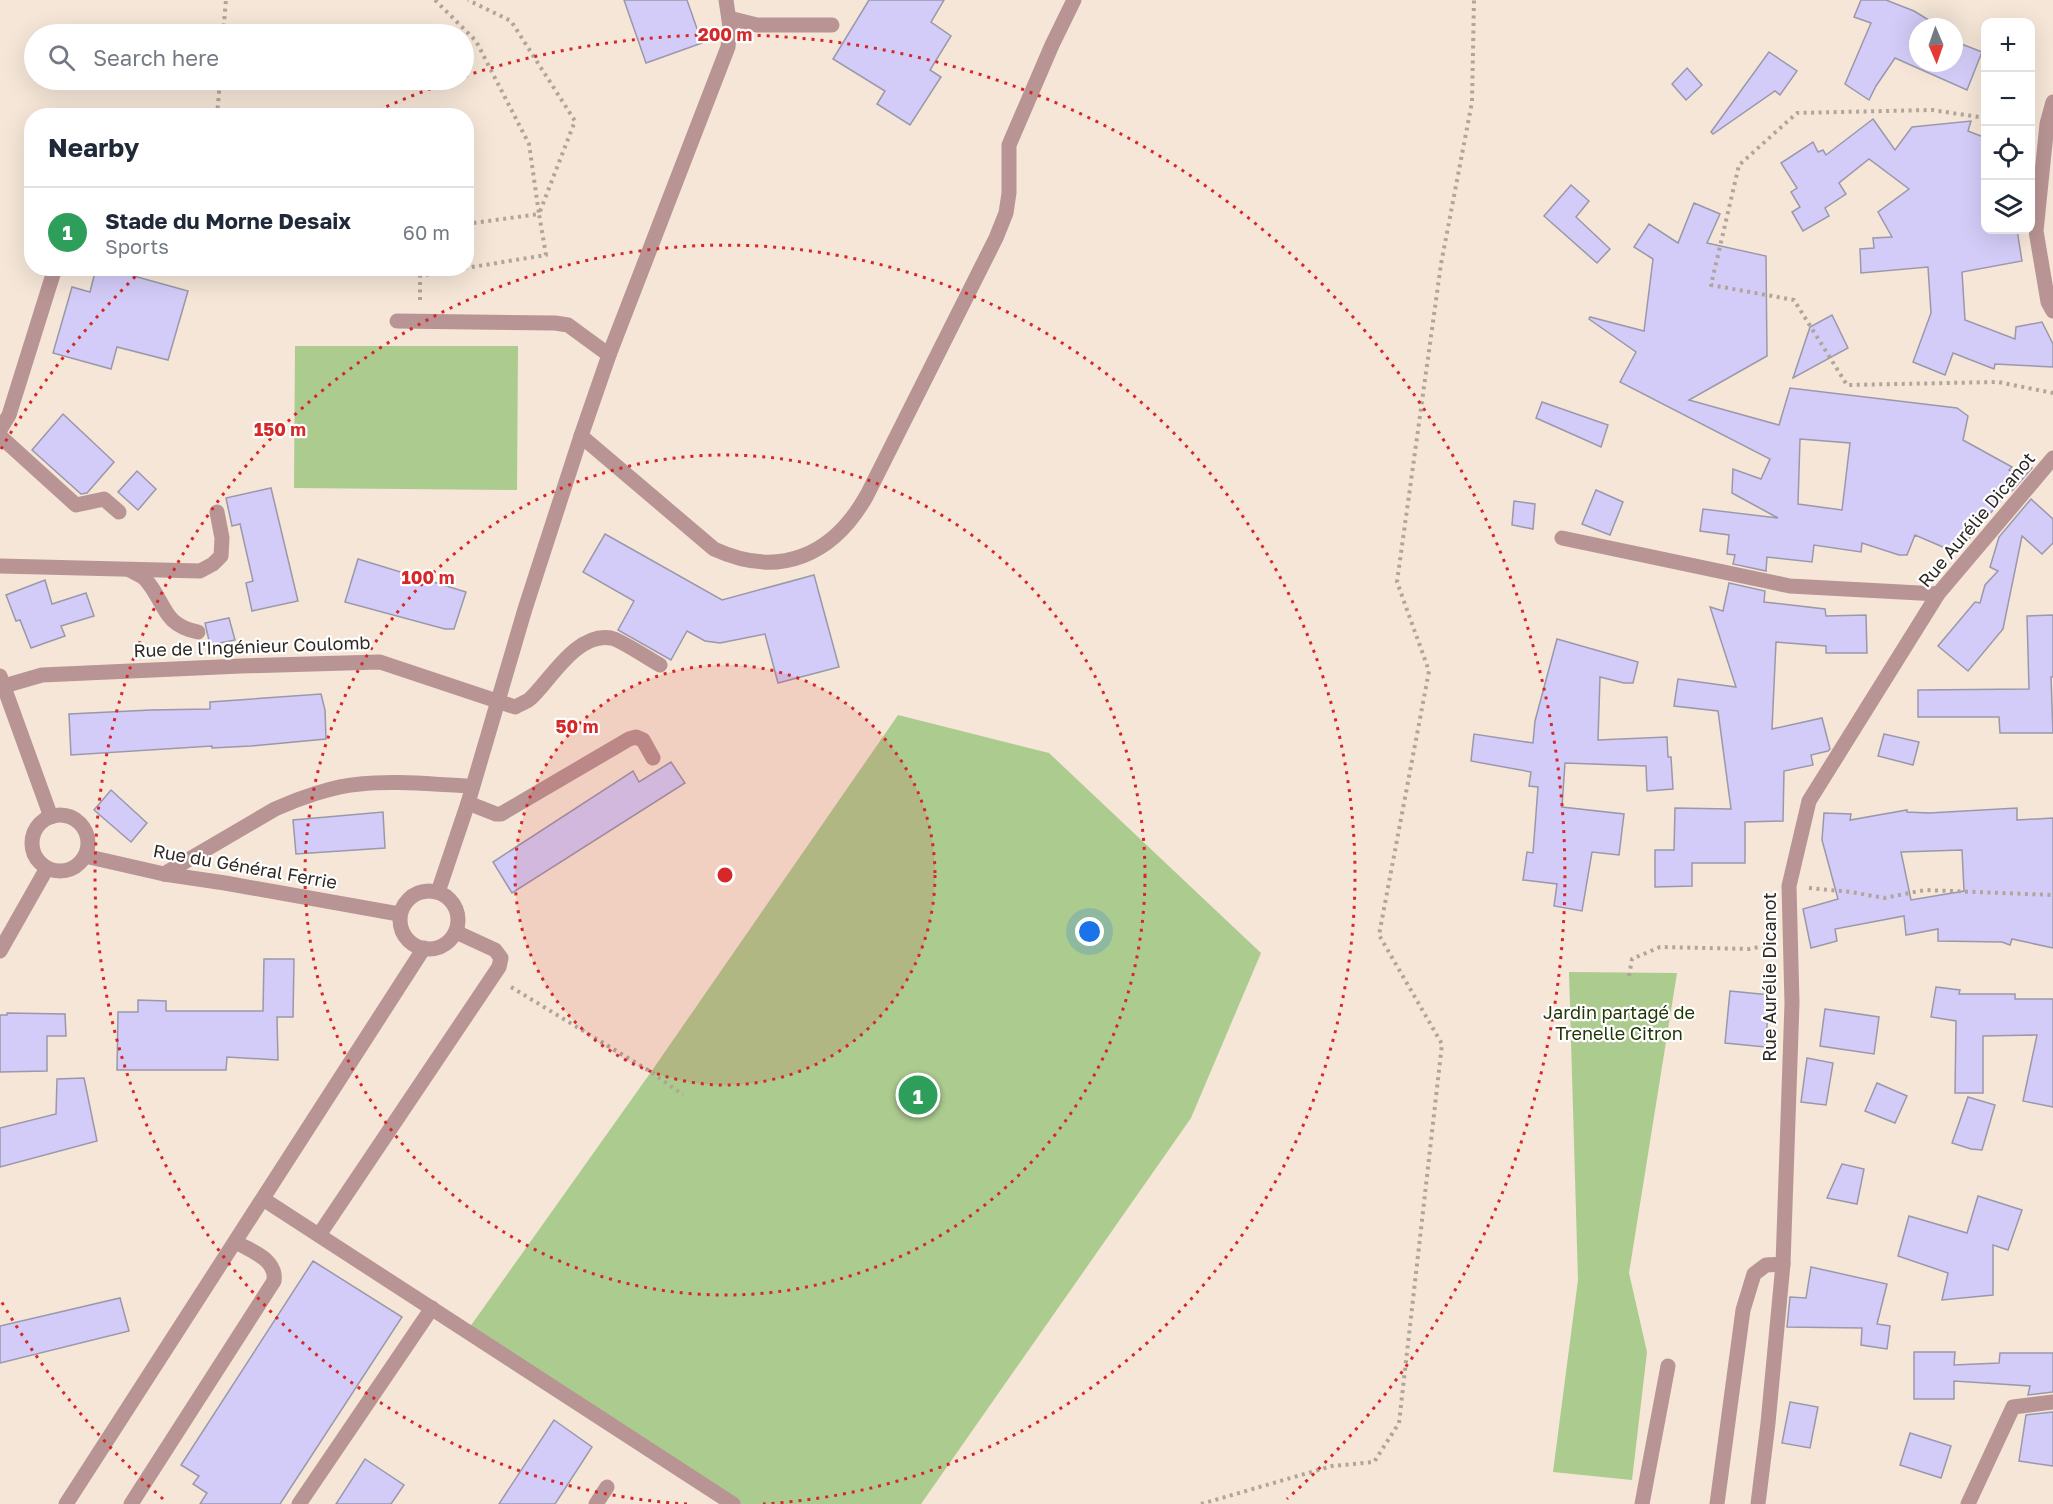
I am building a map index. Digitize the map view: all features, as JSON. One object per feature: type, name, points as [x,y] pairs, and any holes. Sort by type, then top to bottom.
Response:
[{"type":"street","points":[[438,892],[468,803],[497,701],[581,436],[609,355],[728,46],[729,18],[726,0]]},
{"type":"street","points":[[581,436],[702,540],[730,556],[748,561],[784,562],[801,557],[835,537],[849,524],[867,495],[996,238],[1006,213],[1010,193],[1009,146],[1074,0]]},
{"type":"street","points":[[729,18],[757,25],[832,25]]},
{"type":"street","points":[[2053,102],[2048,124],[2036,231],[2048,302],[2053,311]]},
{"type":"street","points":[[0,430],[9,415],[52,276]]},
{"type":"street","points":[[397,321],[568,325],[609,355]]},
{"type":"street","points":[[0,436],[75,505],[104,499],[119,512]]},
{"type":"street","name":"Rue Aurélie Dicanot","points":[[1758,1504],[1783,1264],[1792,1003],[1789,886],[1809,801],[1938,594],[2053,458]]},
{"type":"street","points":[[0,566],[200,571],[213,564],[221,556],[222,538],[217,512]]},
{"type":"street","points":[[1562,538],[1790,586],[1938,594]]},
{"type":"street","points":[[130,570],[146,579],[172,621],[184,630],[198,632]]},
{"type":"street","name":"Rue de l'Ingénieur Coulomb","points":[[2,681],[42,675],[380,662],[515,707],[530,699],[575,649],[596,639],[611,638],[660,665]]},
{"type":"street","points":[[2,681],[51,817]]},
{"type":"street","points":[[468,803],[501,814],[636,737],[643,740],[653,758]]},
{"type":"street","points":[[164,874],[275,809],[293,801],[347,786],[373,783],[472,786]]},
{"type":"street","points":[[51,817],[70,817],[84,829],[87,837],[85,856],[80,863],[64,871],[47,868],[40,863],[32,846],[36,828],[51,817]]},
{"type":"street","name":"Rue du Général Ferrie","points":[[85,856],[164,874],[399,914]]},
{"type":"street","points":[[0,951],[47,868]]},
{"type":"street","points":[[428,890],[438,892],[446,896],[457,912],[456,932],[451,940],[433,949],[415,946],[402,932],[399,914],[403,905],[418,892],[428,890]]},
{"type":"street","points":[[319,1235],[499,967],[501,958],[495,950],[456,932]]},
{"type":"street","points":[[66,1504],[424,948]]},
{"type":"street","points":[[263,1199],[733,1504]]},
{"type":"street","points":[[131,1504],[274,1281],[275,1272],[270,1263],[236,1242]]},
{"type":"street","points":[[1717,1504],[1743,1310],[1754,1274],[1766,1265],[1783,1264]]},
{"type":"street","points":[[299,1504],[432,1308]]},
{"type":"street","points":[[1642,1504],[1668,1366]]},
{"type":"street","points":[[1968,1504],[2013,1407],[2053,1402]]},
{"type":"street","points":[[596,1504],[607,1487]]},
{"type":"path","points":[[224,24],[226,0]]},
{"type":"path","points":[[435,0],[459,24]]},
{"type":"path","points":[[468,0],[511,21],[576,121],[539,214]]},
{"type":"path","points":[[1201,1504],[1332,1466],[1374,1462],[1399,1423],[1442,1044],[1379,935],[1429,671],[1396,582],[1441,264],[1472,102],[1474,0]]},
{"type":"path","points":[[474,39],[529,144],[546,255],[474,267]]},
{"type":"path","points":[[218,108],[219,90]]},
{"type":"path","points":[[1981,117],[1932,110],[1797,113],[1739,165],[1711,285],[1794,300],[1847,385],[1998,382],[2053,393]]},
{"type":"path","points":[[474,223],[539,214]]},
{"type":"path","points":[[420,276],[420,321]]},
{"type":"path","points":[[1789,886],[1851,892],[1884,898],[1925,890],[2053,895]]},
{"type":"path","points":[[1629,976],[1632,959],[1660,947],[1749,949],[1791,940]]},
{"type":"path","points":[[493,976],[651,1072],[683,1095]]},
{"type":"green space","points":[[295,346],[518,346],[517,490],[294,488]]},
{"type":"green space","points":[[898,715],[1049,753],[1261,953],[1191,1118],[921,1504],[733,1504],[467,1331],[651,1072]]},
{"type":"green space","name":"Jardin partagé de Trenelle Citron","points":[[1569,972],[1677,973],[1629,1273],[1647,1352],[1632,1480],[1553,1472],[1578,1280]]},
{"type":"building","points":[[624,0],[687,0],[702,43],[646,63]]},
{"type":"building","points":[[869,0],[944,0],[931,22],[951,36],[930,70],[941,77],[910,125],[877,104],[885,91],[833,59]]},
{"type":"building","points":[[1861,0],[1886,0],[1926,18],[1909,18],[1909,64],[1895,58],[1869,100],[1845,84],[1871,23],[1854,17]]},
{"type":"building","points":[[1963,45],[1981,52],[1967,90],[1926,72],[1963,72]]},
{"type":"building","points":[[1769,52],[1797,71],[1780,95],[1775,91],[1713,134],[1711,132]]},
{"type":"building","points":[[1687,68],[1702,85],[1686,100],[1672,84]]},
{"type":"building","points":[[1873,119],[1895,150],[1912,127],[1971,121],[1968,131],[1981,136],[1981,234],[2018,234],[2022,261],[1962,272],[1965,320],[2015,339],[2016,327],[2042,322],[2053,344],[2053,367],[1995,364],[1994,369],[1953,353],[1945,375],[1913,362],[1931,313],[1928,267],[1861,273],[1860,249],[1874,248],[1873,238],[1892,237],[1878,212],[1909,189],[1869,159],[1839,183],[1846,194],[1825,208],[1829,216],[1803,231],[1792,212],[1800,207],[1791,192],[1797,188],[1781,163],[1813,142],[1818,152],[1823,150],[1826,155]]},
{"type":"building","points":[[1571,185],[1589,201],[1576,217],[1610,249],[1597,263],[1544,216]]},
{"type":"building","points":[[1694,203],[1720,214],[1707,243],[1766,256],[1767,356],[1689,400],[1779,425],[1790,388],[1957,408],[1968,416],[1963,440],[2012,467],[2009,470],[2017,475],[2019,465],[2032,468],[2012,491],[2014,485],[1957,553],[1915,535],[1907,555],[1899,555],[1862,543],[1861,552],[1814,545],[1812,562],[1767,557],[1766,571],[1733,564],[1735,555],[1727,554],[1729,535],[1700,531],[1703,509],[1778,518],[1732,493],[1733,469],[1761,479],[1770,459],[1620,382],[1636,352],[1589,319],[1590,317],[1644,331],[1653,259],[1634,247],[1649,224],[1678,243]],"holes":[[[1800,439],[1850,443],[1842,510],[1798,504]]]},
{"type":"building","points":[[94,276],[134,276],[188,291],[168,360],[117,347],[111,369],[53,353],[72,287],[90,292]]},
{"type":"building","points":[[1832,315],[1848,348],[1793,378],[1810,327]]},
{"type":"building","points":[[1542,402],[1608,425],[1601,447],[1536,418]]},
{"type":"building","points":[[63,414],[114,462],[87,493],[81,494],[32,450]]},
{"type":"building","points":[[137,471],[156,489],[138,510],[118,492]]},
{"type":"building","points":[[271,488],[298,601],[252,611],[246,583],[253,581],[240,524],[232,526],[226,498]]},
{"type":"building","points":[[1596,490],[1623,502],[1610,535],[1582,524]]},
{"type":"building","points":[[2031,499],[2053,519],[2053,543],[2042,554],[2022,536],[2003,629],[1968,671],[1938,646],[1975,602],[1980,603],[1985,585],[1998,571],[1990,567],[1999,537]]},
{"type":"building","points":[[1514,501],[1535,504],[1533,529],[1512,525]]},
{"type":"building","points":[[605,534],[722,600],[814,575],[839,667],[778,683],[765,634],[720,643],[705,641],[687,631],[671,660],[618,630],[634,601],[583,572]]},
{"type":"building","points":[[358,559],[466,592],[454,629],[445,629],[345,602]]},
{"type":"building","points":[[45,580],[52,604],[86,593],[94,616],[61,626],[65,636],[31,648],[20,620],[16,621],[6,595]]},
{"type":"building","points":[[1729,583],[1765,591],[1764,602],[1825,609],[1826,616],[1866,615],[1867,653],[1826,653],[1826,646],[1776,642],[1772,729],[1822,718],[1830,749],[1811,755],[1813,765],[1784,771],[1783,821],[1745,822],[1745,863],[1692,863],[1692,886],[1655,887],[1655,850],[1674,850],[1675,808],[1731,809],[1718,711],[1674,706],[1678,679],[1736,687],[1710,607],[1723,611]]},
{"type":"building","points":[[2053,615],[2053,677],[2051,677],[2053,733],[2000,733],[1999,717],[1918,717],[1918,690],[2029,689],[2027,616]]},
{"type":"building","points":[[229,618],[235,640],[210,645],[205,623]]},
{"type":"building","points":[[1557,639],[1638,662],[1633,683],[1600,677],[1598,740],[1667,737],[1668,757],[1671,757],[1673,789],[1647,791],[1646,766],[1565,763],[1562,807],[1624,814],[1619,855],[1592,852],[1582,911],[1554,906],[1557,884],[1523,880],[1527,852],[1533,853],[1538,787],[1529,786],[1531,772],[1471,761],[1474,734],[1533,743],[1535,721]]},
{"type":"building","points":[[321,694],[325,710],[326,739],[251,746],[212,748],[212,746],[71,755],[69,714],[210,709],[210,702]]},
{"type":"building","points":[[1884,734],[1919,742],[1913,765],[1878,756]]},
{"type":"building","points":[[671,762],[685,783],[512,893],[493,862],[633,771],[639,782]]},
{"type":"building","points":[[111,790],[147,823],[131,842],[94,810]]},
{"type":"building","points":[[2017,808],[2017,820],[2053,818],[2053,948],[2012,939],[2010,945],[2002,942],[1938,941],[1938,929],[1906,935],[1904,916],[1835,929],[1837,941],[1811,948],[1803,909],[1838,899],[1822,840],[1824,813],[1851,814],[1850,820],[1907,810],[1907,812]],"holes":[[[1962,850],[1964,891],[1911,900],[1901,852]]]},
{"type":"building","points":[[383,812],[385,848],[296,854],[293,820]]},
{"type":"building","points":[[264,959],[294,959],[293,1017],[277,1017],[278,1060],[227,1057],[226,1070],[117,1070],[118,1012],[138,1012],[138,1000],[166,1001],[166,1011],[263,1011]]},
{"type":"building","points":[[1936,987],[1960,990],[1959,994],[2015,994],[2015,999],[2053,999],[2053,1107],[2023,1101],[2037,1035],[1983,1036],[1983,1093],[1955,1093],[1956,1021],[1931,1017]]},
{"type":"building","points":[[1730,991],[1770,995],[1765,1047],[1725,1043]]},
{"type":"building","points":[[1825,1009],[1879,1017],[1874,1054],[1820,1046]]},
{"type":"building","points":[[7,1013],[65,1014],[66,1036],[47,1036],[47,1071],[0,1072],[0,1015],[7,1015]]},
{"type":"building","points":[[1807,1058],[1833,1063],[1826,1105],[1801,1102]]},
{"type":"building","points":[[84,1078],[97,1141],[0,1167],[0,1128],[56,1114],[57,1079]]},
{"type":"building","points":[[1877,1083],[1907,1096],[1895,1123],[1865,1111]]},
{"type":"building","points":[[1968,1097],[1995,1105],[1982,1150],[1952,1143]]},
{"type":"building","points":[[1842,1164],[1864,1169],[1857,1204],[1827,1198]]},
{"type":"building","points":[[1978,1196],[2022,1210],[2008,1250],[1993,1245],[1993,1295],[1942,1300],[1948,1273],[1898,1256],[1909,1216],[1967,1233]]},
{"type":"building","points":[[313,1261],[402,1317],[280,1504],[200,1504],[207,1493],[193,1484],[199,1476],[181,1465]]},
{"type":"building","points":[[1811,1267],[1887,1284],[1877,1324],[1890,1326],[1887,1349],[1861,1345],[1862,1328],[1787,1327],[1790,1297],[1806,1298]]},
{"type":"building","points":[[120,1298],[129,1331],[0,1363],[0,1326]]},
{"type":"building","points":[[1914,1352],[1955,1352],[1954,1365],[1999,1363],[2000,1353],[2053,1353],[2053,1392],[2028,1395],[2030,1386],[1954,1381],[1954,1399],[1914,1399]]},
{"type":"building","points":[[1790,1402],[1818,1407],[1810,1448],[1782,1443]]},
{"type":"building","points":[[2053,1412],[2053,1466],[2019,1461],[2026,1415]]},
{"type":"building","points":[[554,1420],[592,1447],[555,1504],[499,1504]]},
{"type":"building","points":[[1910,1433],[1951,1446],[1941,1478],[1900,1465]]},
{"type":"building","points":[[365,1459],[404,1485],[391,1504],[336,1504]]},
{"type":"place","name":"Stade du Morne Desaix","points":[[918,1095]]}]
